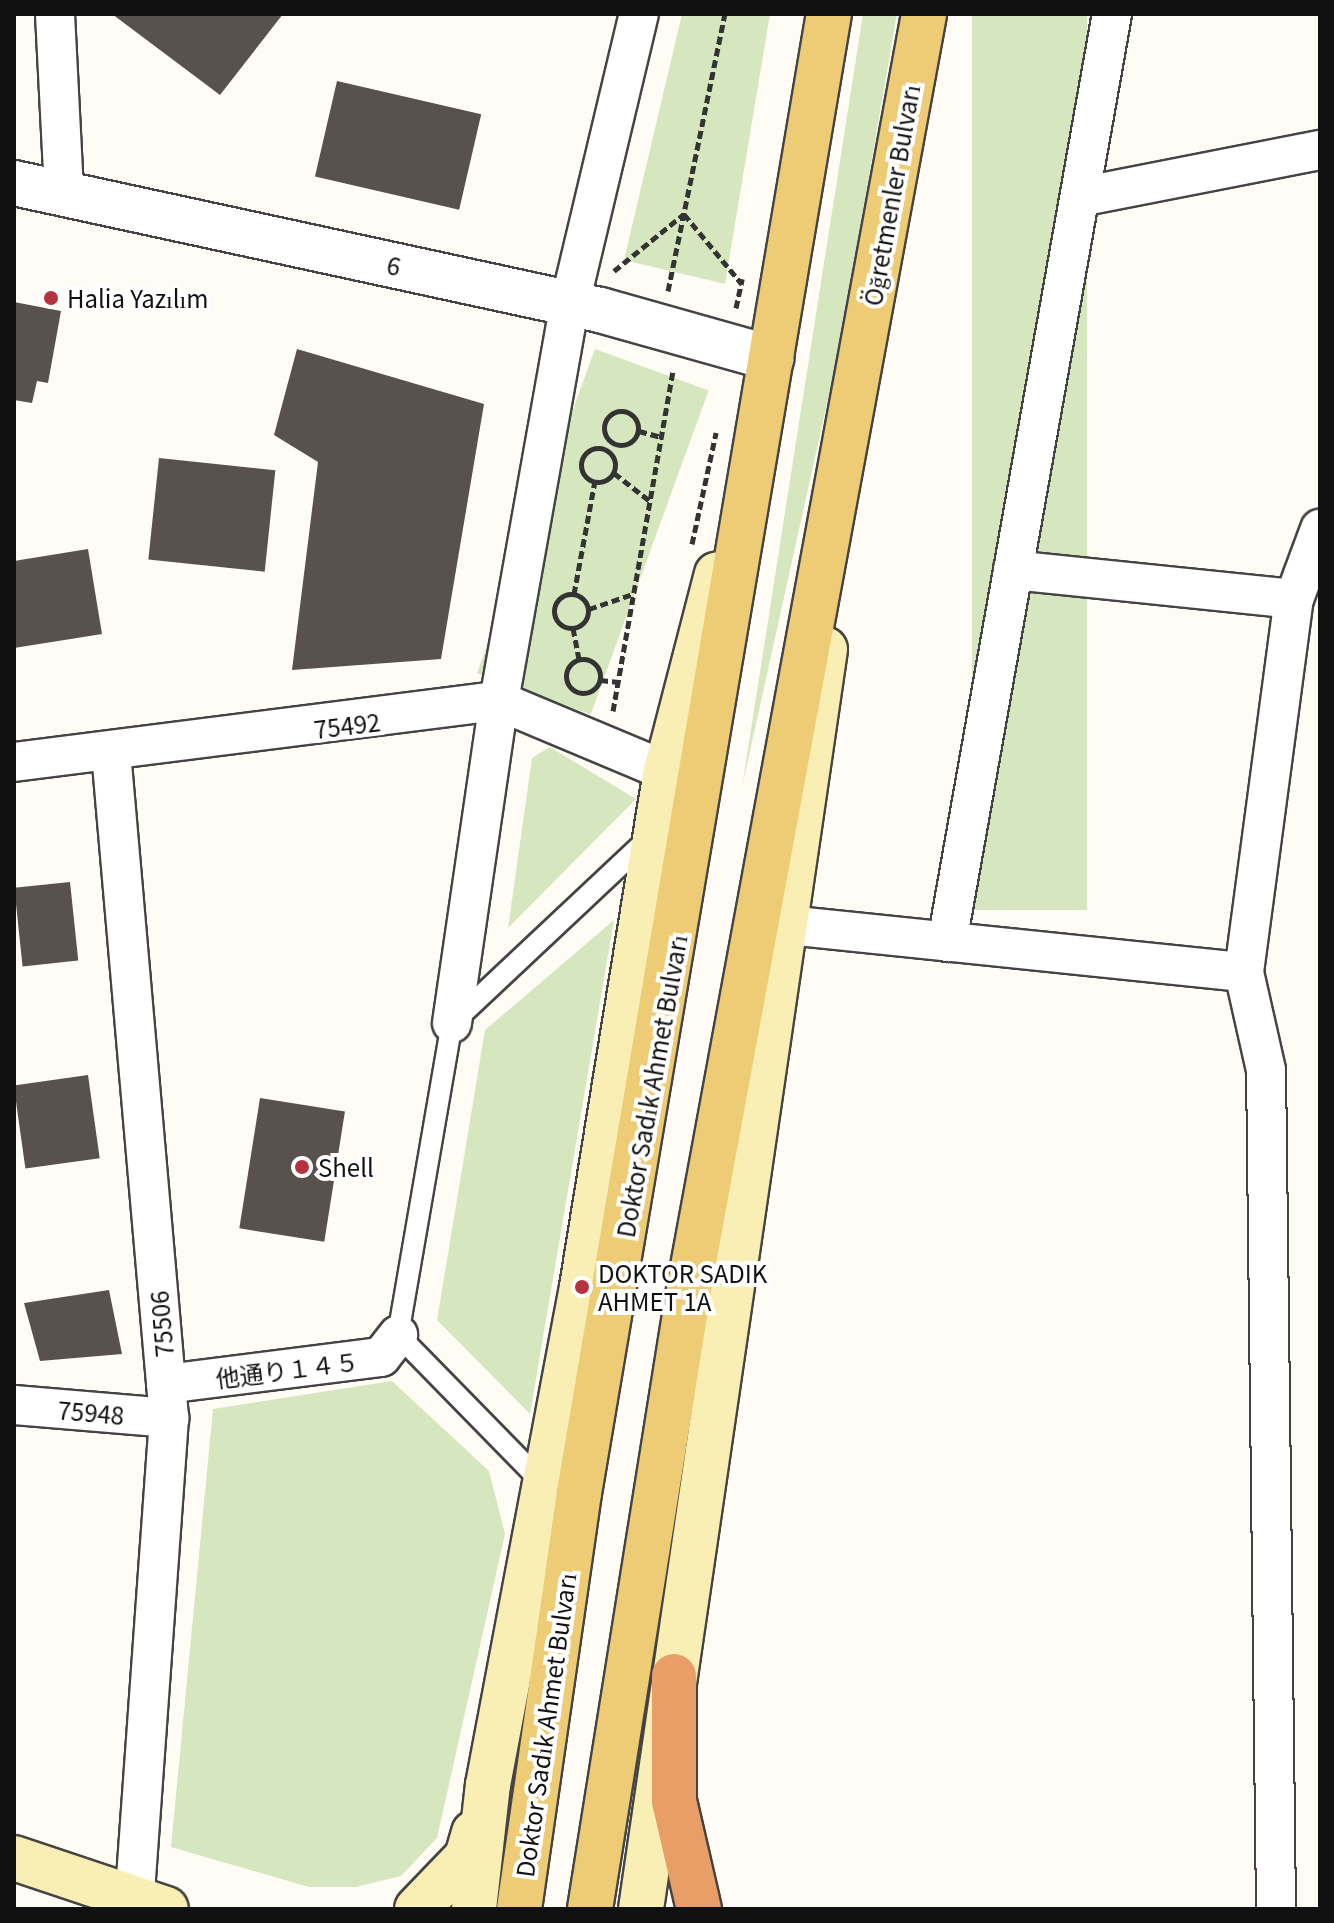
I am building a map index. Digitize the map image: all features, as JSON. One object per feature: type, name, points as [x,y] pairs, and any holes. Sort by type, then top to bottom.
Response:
[{"type":"highway","points":[[674,1676],[674,1801],[699,1909]]},
{"type":"main road","points":[[474,1909],[488,1785],[544,1484],[666,771],[771,358],[829,14]]},
{"type":"main road","name":"Öğretmenler Bulvarı","points":[[858,376],[924,14]]},
{"type":"main road","name":"Doktor Sadık Ahmet Bulvarı","points":[[519,1909],[530,1803],[771,358]]},
{"type":"main road","points":[[640,1899],[788,925],[858,376]]},
{"type":"main road","points":[[590,1909],[603,1811],[746,968],[858,376]]},
{"type":"main road","points":[[417,1909],[467,1857],[488,1785]]},
{"type":"main road","points":[[480,1856],[490,1909]]},
{"type":"main road","points":[[14,1858],[151,1903]]},
{"type":"street","points":[[55,14],[64,193]]},
{"type":"street","points":[[452,1023],[499,701],[570,303],[639,14]]},
{"type":"street","points":[[947,942],[1112,14]]},
{"type":"street","points":[[1080,197],[1320,150]]},
{"type":"street","name":"6","points":[[14,183],[570,303],[771,358]]},
{"type":"street","points":[[1276,1909],[1266,1070],[1244,972],[1305,586],[1320,529]]},
{"type":"street","points":[[1013,570],[1305,586]]},
{"type":"street","points":[[499,701],[666,771]]},
{"type":"street","name":"75492","points":[[14,762],[499,701]]},
{"type":"street","name":"75506","points":[[111,752],[168,1401],[151,1903]]},
{"type":"street","points":[[788,925],[1244,972]]},
{"type":"street","name":"他通り１４５","points":[[168,1401],[381,1357],[398,1335]]},
{"type":"street","name":"75948","points":[[14,1405],[168,1401]]},
{"type":"lane","points":[[544,1484],[398,1335],[452,1023],[637,854],[658,823]]},
{"type":"path","points":[[668,292],[725,14]]},
{"type":"path","points":[[607,277],[684,214]]},
{"type":"path","points":[[684,214],[751,295]]},
{"type":"path","points":[[611,727],[674,365]]},
{"type":"path","points":[[613,443],[604,428],[613,413],[630,413],[639,431],[662,437]]},
{"type":"path","points":[[607,450],[613,443],[628,443],[639,431]]},
{"type":"path","points":[[607,450],[595,447],[582,459],[585,476],[595,481],[614,473]]},
{"type":"path","points":[[607,450],[614,473],[650,501]]},
{"type":"path","points":[[574,594],[595,481]]},
{"type":"path","points":[[574,594],[589,609]]},
{"type":"path","points":[[574,594],[562,597],[554,611],[573,628],[579,659]]},
{"type":"path","points":[[573,628],[589,609],[634,594]]},
{"type":"path","points":[[579,659],[567,671],[570,688],[585,694],[600,680],[619,682]]},
{"type":"path","points":[[579,659],[595,664],[600,680]]},
{"type":"green space","points":[[682,14],[770,14],[725,284],[624,260]]},
{"type":"green space","points":[[863,14],[897,14],[839,349],[742,787]]},
{"type":"green space","points":[[972,14],[1087,14],[1087,910],[972,910]]},
{"type":"green space","points":[[595,349],[709,390],[591,715],[477,673]]},
{"type":"green space","points":[[550,747],[636,799],[508,928],[532,758]]},
{"type":"green space","points":[[614,920],[530,1414],[437,1320],[485,1030]]},
{"type":"green space","points":[[392,1381],[489,1471],[505,1534],[437,1838],[401,1876],[356,1887],[309,1887],[171,1847],[213,1409]]},
{"type":"building","points":[[112,14],[283,14],[220,95]]},
{"type":"building","points":[[337,81],[481,114],[459,210],[315,176]]},
{"type":"building","points":[[14,302],[61,311],[48,383],[37,381],[32,403],[14,400]]},
{"type":"building","points":[[297,349],[484,404],[441,659],[292,670],[318,462],[274,435]]},
{"type":"building","points":[[159,458],[275,470],[265,572],[148,559]]},
{"type":"building","points":[[88,549],[102,634],[14,648],[14,561]]},
{"type":"building","points":[[70,882],[78,961],[23,966],[14,888]]},
{"type":"building","points":[[88,1075],[100,1158],[25,1169],[14,1085]]},
{"type":"building","points":[[260,1098],[345,1111],[324,1242],[239,1228]]},
{"type":"building","points":[[109,1290],[122,1354],[40,1361],[24,1303]]},
{"type":"place","name":"Halia Yazılım","points":[[51,298]]},
{"type":"place","name":"Shell","points":[[302,1167]]},
{"type":"place","name":"DOKTOR SADIK AHMET 1A","points":[[582,1287]]}]
